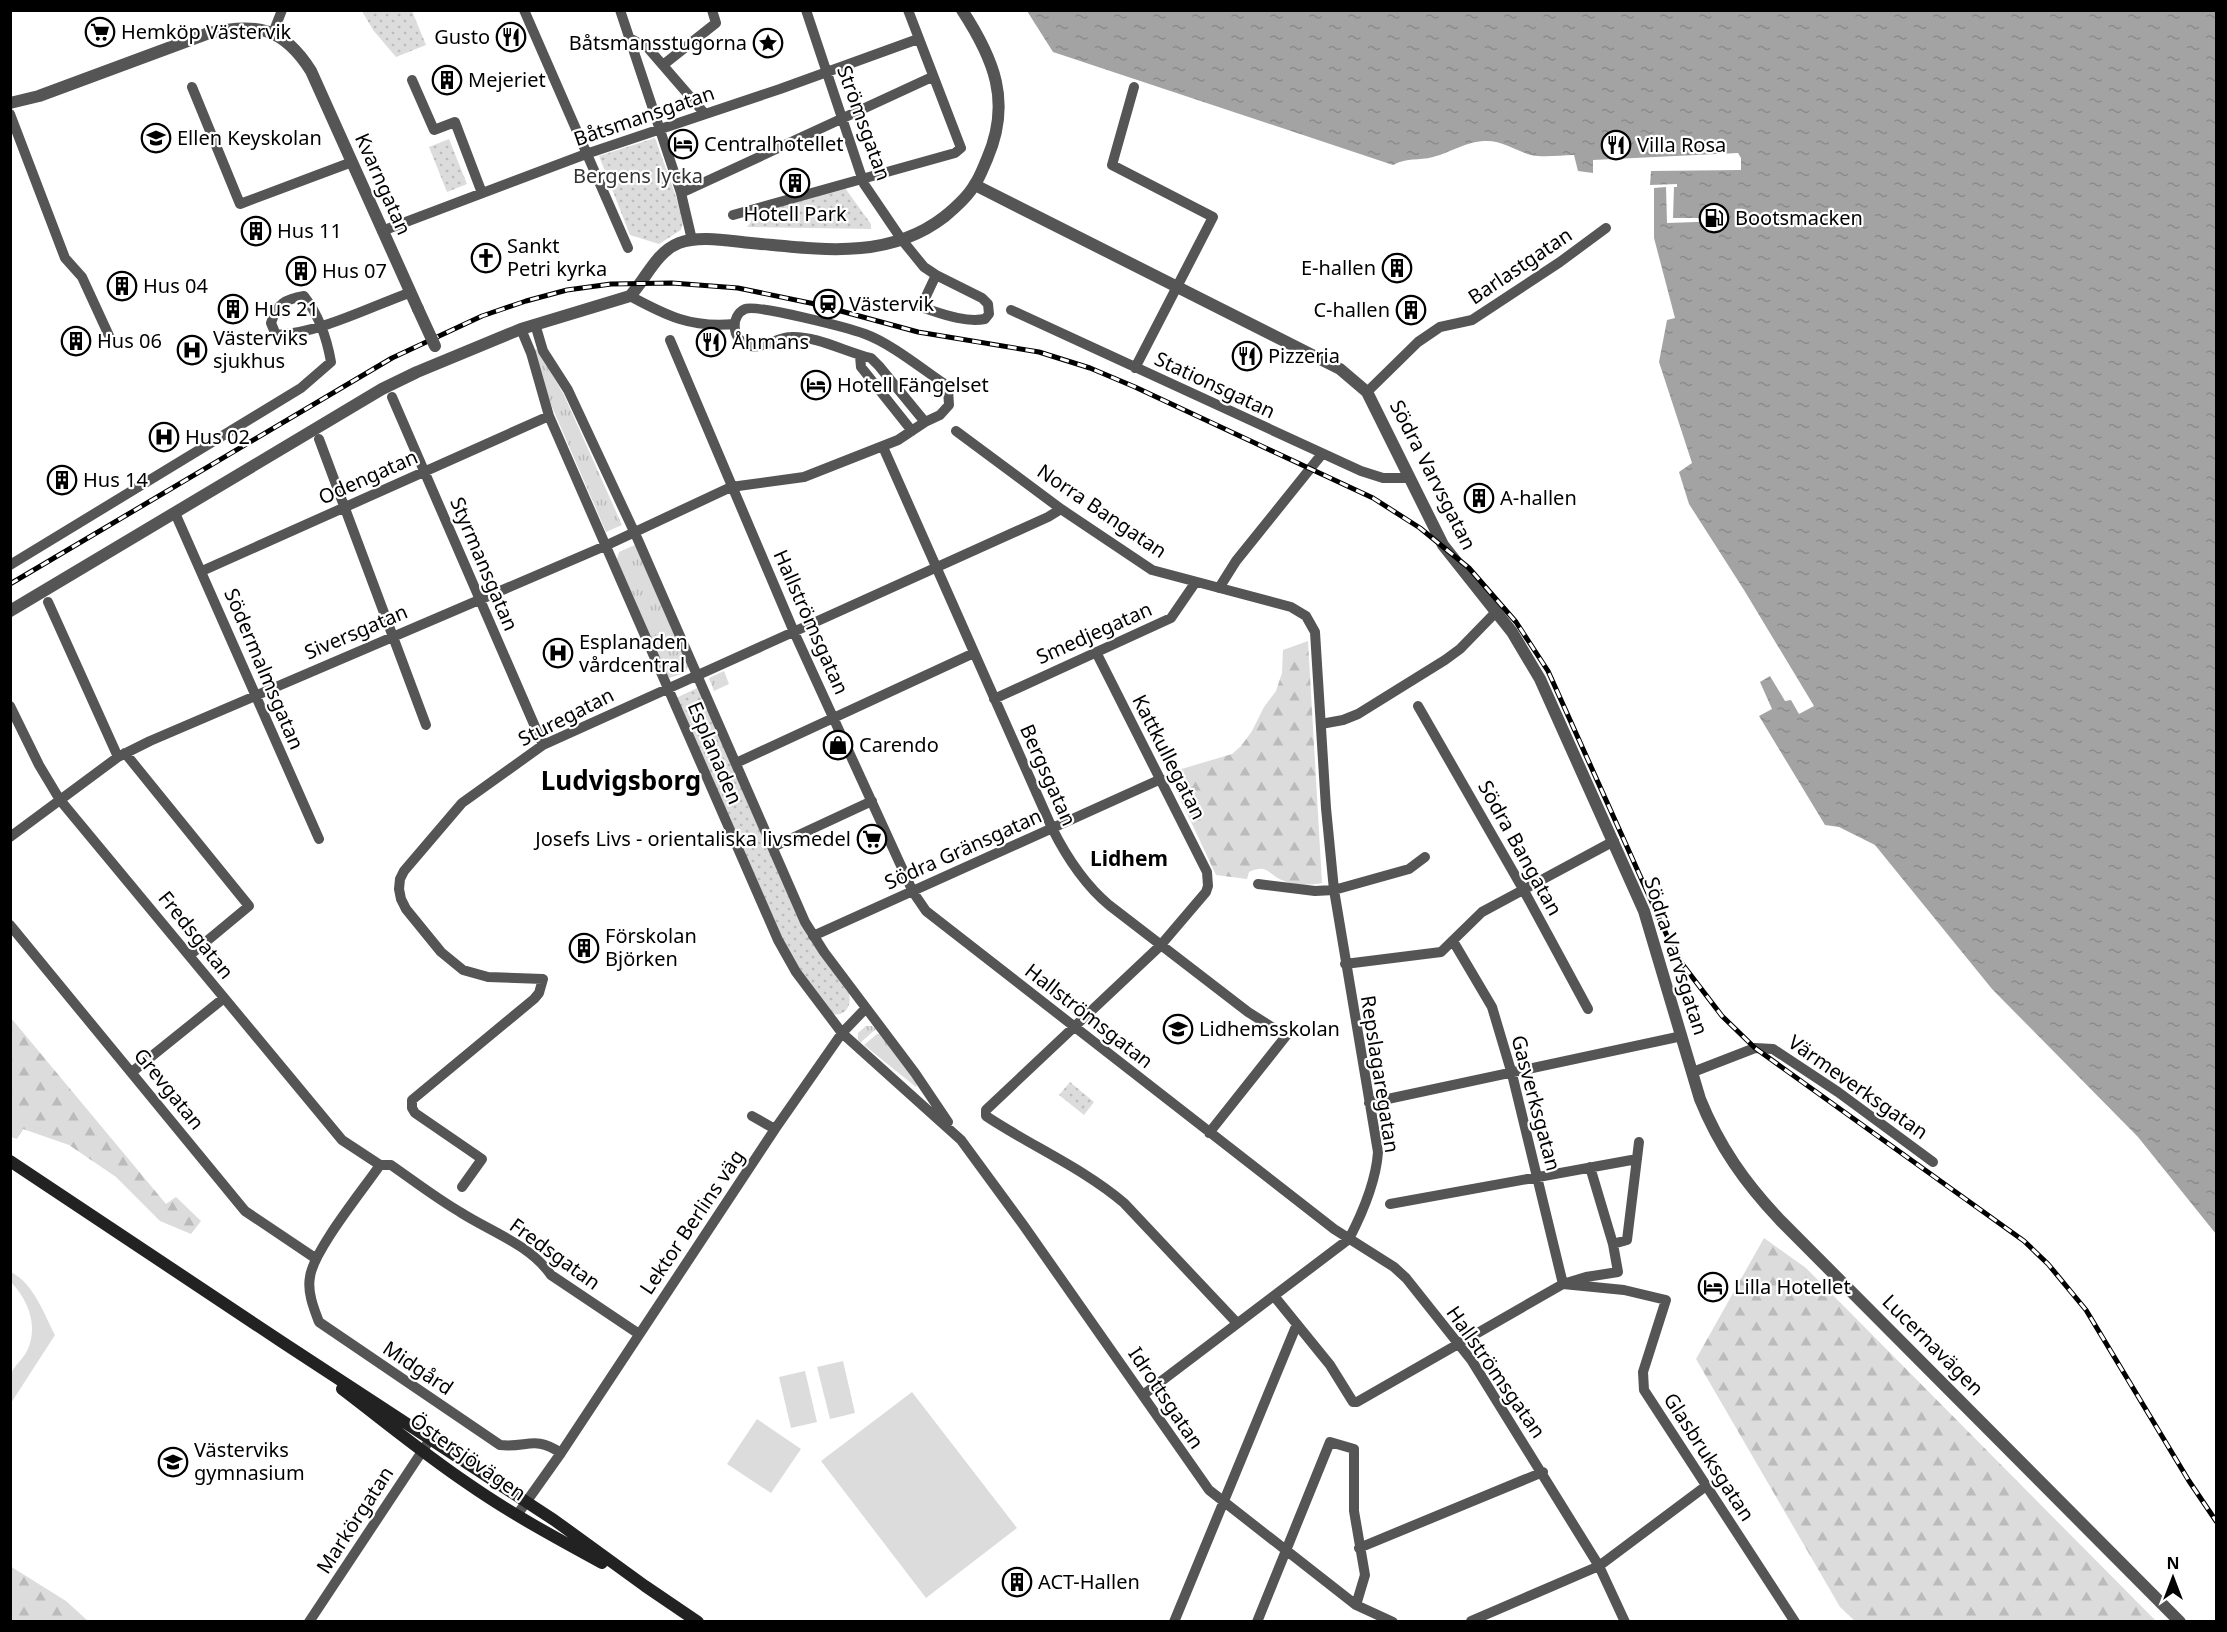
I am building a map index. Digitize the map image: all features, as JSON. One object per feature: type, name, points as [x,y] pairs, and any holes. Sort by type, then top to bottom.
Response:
[{"type":"main road","name":"Östersjövägen","points":[[10,1161],[554,1520],[698,1622]]},
{"type":"main road","name":"Östersjövägen","points":[[282,1342],[422,1451],[517,1515],[645,1586]]},
{"type":"street","points":[[273,33],[282,10]]},
{"type":"street","points":[[525,10],[628,248]]},
{"type":"street","points":[[620,10],[661,130],[681,194],[692,240]]},
{"type":"street","points":[[663,64],[716,22],[712,10]]},
{"type":"street","name":"Strömsgatan","points":[[807,10],[861,178],[902,240]]},
{"type":"street","points":[[733,215],[955,153],[961,148],[908,10]]},
{"type":"street","points":[[10,610],[382,389],[521,329],[630,296],[642,284],[658,257],[679,243],[692,240],[847,250],[884,246],[933,225],[952,211],[975,185],[995,133],[999,94],[982,41],[962,10]]},
{"type":"street","name":"Kvarngatan","points":[[10,103],[39,96],[209,33],[235,28],[273,33],[295,48],[311,71],[442,362]]},
{"type":"street","points":[[629,38],[648,48],[705,114]]},
{"type":"street","name":"Båtsmansgatan","points":[[382,231],[586,154],[661,130],[918,39]]},
{"type":"street","points":[[681,194],[932,77]]},
{"type":"street","points":[[412,80],[434,129],[454,122],[482,193]]},
{"type":"street","points":[[192,87],[240,204],[352,162]]},
{"type":"street","points":[[1134,87],[1112,165],[1213,217],[1135,368]]},
{"type":"street","points":[[10,114],[65,258],[82,277],[111,340]]},
{"type":"street","name":"Södra Varvsgatan","points":[[975,185],[1340,369],[1367,392],[1450,556],[1512,632],[1540,679],[1644,911],[1693,1072]]},
{"type":"street","name":"Barlastgatan","points":[[1367,392],[1426,337],[1440,327],[1472,320],[1560,262],[1606,228]]},
{"type":"street","points":[[902,240],[924,267],[982,298],[988,304],[989,314],[985,319],[972,320],[921,307],[936,275]]},
{"type":"street","points":[[10,566],[302,388],[331,362],[329,349],[320,326],[313,308],[304,296],[289,298],[275,311],[271,323],[276,335],[292,335],[320,326],[409,293]]},
{"type":"street","points":[[630,296],[678,320],[714,326],[734,324],[737,337],[748,346],[761,346],[781,338],[800,337],[871,358],[925,422]]},
{"type":"street","name":"Siversgatan","points":[[10,837],[122,755],[255,694],[605,546],[731,487],[804,477],[898,440],[946,410],[950,399],[948,389],[943,383],[866,334],[757,308],[742,310],[736,316],[734,324]]},
{"type":"street","name":"Stationsgatan","points":[[1011,310],[1373,476],[1409,478]]},
{"type":"street","name":"Esplanaden","points":[[535,324],[543,351],[568,390],[634,532],[813,936],[915,1073],[960,1139]]},
{"type":"street","name":"Esplanaden","points":[[521,329],[531,353],[549,416],[778,940],[796,972],[842,1033],[960,1139]]},
{"type":"street","name":"Hallströmsgatan","points":[[669,340],[794,632],[913,892],[926,911],[1072,1027],[1349,1239],[1394,1267],[1407,1278],[1460,1344],[1543,1472],[1599,1566],[1625,1622]]},
{"type":"street","points":[[860,356],[861,367],[912,431]]},
{"type":"street","name":"Styrmansgatan","points":[[392,397],[543,745]]},
{"type":"street","name":"Odengatan","points":[[202,571],[549,416]]},
{"type":"street","name":"Norra Bangatan","points":[[956,431],[1061,508],[1152,570],[1291,607],[1306,616],[1311,623],[1316,643],[1321,724]]},
{"type":"street","points":[[319,439],[426,725]]},
{"type":"street","name":"Bergsgatan","points":[[883,447],[1052,828],[1071,864],[1096,895],[1248,1012],[1286,1036],[1209,1132]]},
{"type":"street","points":[[1219,588],[1236,561],[1322,454]]},
{"type":"street","name":"Sturegatan","points":[[462,1187],[482,1159],[415,1113],[412,1100],[534,999],[539,993],[543,979],[489,977],[463,970],[441,952],[406,909],[399,889],[404,871],[462,803],[543,745],[1048,517],[1061,508]]},
{"type":"street","name":"Södermalmsgatan","points":[[175,513],[319,839]]},
{"type":"street","name":"Smedjegatan","points":[[994,699],[1171,618],[1195,583]]},
{"type":"street","points":[[48,602],[122,755],[249,906],[190,955]]},
{"type":"street","points":[[1321,724],[1343,720],[1358,714],[1445,660],[1460,649],[1496,612]]},
{"type":"street","name":"Kattkullegatan","points":[[1096,652],[1209,879],[1206,892],[1160,946]]},
{"type":"street","points":[[736,763],[974,653]]},
{"type":"street","name":"Fredsgatan","points":[[10,705],[39,765],[60,800],[342,1140],[380,1165],[391,1165],[460,1212],[521,1246],[543,1263],[551,1275],[639,1334]]},
{"type":"street","name":"Södra Bangatan","points":[[1418,706],[1523,889],[1587,1009]]},
{"type":"street","name":"Repslagaregatan","points":[[1143,1395],[1349,1239],[1364,1209],[1375,1175],[1378,1152],[1334,890],[1321,724]]},
{"type":"street","name":"Södra Gränsgatan","points":[[813,936],[1161,779]]},
{"type":"street","points":[[773,847],[872,801]]},
{"type":"street","points":[[1345,964],[1441,952],[1482,912],[1614,841]]},
{"type":"street","points":[[1258,884],[1315,891],[1334,890],[1409,868],[1425,857]]},
{"type":"street","name":"Grevgatan","points":[[10,925],[244,1211],[315,1258]]},
{"type":"street","name":"Gasverksgatan","points":[[1453,941],[1492,1007],[1512,1074],[1563,1284]]},
{"type":"street","points":[[1160,946],[986,1110],[986,1116],[1105,1187],[1124,1203],[1238,1323]]},
{"type":"street","points":[[132,1072],[224,998]]},
{"type":"street","name":"Lektor Berlins väg","points":[[517,1515],[561,1453],[775,1129],[842,1033],[866,1008]]},
{"type":"street","points":[[1369,1103],[1682,1036]]},
{"type":"street","name":"Värmeverksgatan","points":[[1693,1072],[1755,1048],[1773,1049],[1838,1092],[1933,1162]]},
{"type":"street","name":"Lucernavägen","points":[[1693,1072],[1712,1128],[1730,1160],[1757,1196],[2180,1622]]},
{"type":"street","points":[[753,1116],[775,1129]]},
{"type":"street","name":"Idrottsgatan","points":[[960,1139],[1024,1226],[1209,1490],[1374,1618],[1394,1622]]},
{"type":"street","points":[[1613,1244],[1628,1240],[1639,1142]]},
{"type":"street","points":[[1390,1204],[1637,1159]]},
{"type":"street","points":[[315,1258],[380,1165]]},
{"type":"street","points":[[1274,1296],[1330,1365],[1353,1402],[1361,1401],[1563,1284],[1586,1277],[1618,1272],[1613,1244],[1590,1167]]},
{"type":"street","name":"Midgård","points":[[315,1258],[309,1277],[312,1303],[320,1322],[500,1445],[542,1443],[561,1453]]},
{"type":"street","name":"Glasbruksgatan","points":[[1563,1284],[1624,1290],[1666,1300],[1642,1372],[1642,1384],[1647,1396],[1795,1622]]},
{"type":"street","points":[[1174,1622],[1297,1324]]},
{"type":"street","name":"Markörgatan","points":[[309,1622],[431,1438]]},
{"type":"street","points":[[1257,1622],[1330,1442],[1354,1449],[1353,1491],[1359,1548],[1365,1575],[1356,1605]]},
{"type":"street","points":[[1359,1548],[1543,1472]]},
{"type":"street","points":[[1472,1621],[1599,1566],[1706,1486]]},
{"type":"green space","points":[[362,11],[412,11],[426,45],[396,57],[373,30]]},
{"type":"green space","name":"Bergens lycka","points":[[655,138],[684,219],[681,230],[659,244],[630,235],[599,156]]},
{"type":"green space","points":[[449,139],[467,184],[447,192],[429,147]]},
{"type":"green space","points":[[845,188],[871,224],[871,229],[747,227],[753,214]]},
{"type":"green space","points":[[537,349],[564,395],[622,525],[606,532],[549,400],[534,350]]},
{"type":"green space","points":[[635,545],[688,666],[685,673],[669,678],[616,562],[619,552]]},
{"type":"green space","points":[[1308,641],[1322,883],[1293,884],[1279,879],[1264,869],[1249,872],[1247,879],[1216,875],[1168,773],[1232,754],[1241,746],[1276,691],[1282,673],[1283,650]]},
{"type":"green space","points":[[724,671],[729,684],[714,691],[709,678]]},
{"type":"green space","points":[[697,688],[807,935],[849,994],[847,1009],[841,1014],[833,1014],[796,965],[783,943],[676,698]]},
{"type":"green space","points":[[11,1018],[166,1204],[176,1197],[201,1221],[191,1234],[160,1221],[116,1177],[69,1145],[23,1129],[17,1139],[11,1137]]},
{"type":"green space","points":[[866,1026],[876,1029],[860,1043],[858,1033]]},
{"type":"green space","points":[[880,1034],[917,1084],[916,1087],[864,1045]]},
{"type":"green space","points":[[1070,1082],[1094,1102],[1084,1115],[1059,1095]]},
{"type":"green space","points":[[1764,1238],[1806,1268],[2156,1621],[1856,1622],[1840,1607],[1696,1359]]},
{"type":"green space","points":[[11,1272],[32,1291],[55,1335],[11,1403],[9,1385],[11,1374],[27,1351],[32,1323],[27,1305],[11,1282]]},
{"type":"green space","points":[[843,1361],[855,1413],[830,1419],[817,1367]]},
{"type":"green space","points":[[805,1371],[817,1422],[791,1428],[779,1377]]},
{"type":"green space","points":[[912,1392],[1017,1528],[926,1598],[821,1461]]},
{"type":"green space","points":[[757,1419],[801,1449],[771,1493],[727,1464]]},
{"type":"green space","points":[[10,1566],[66,1601],[88,1621],[11,1621]]},
{"type":"water","points":[[1027,11],[2216,11],[2216,1234],[2138,1137],[1992,989],[1875,845],[1839,827],[1825,825],[1759,716],[1772,709],[1760,682],[1770,676],[1785,701],[1791,700],[1799,714],[1814,706],[1689,504],[1679,472],[1692,463],[1659,362],[1667,320],[1675,318],[1654,238],[1654,188],[1666,187],[1667,223],[1725,221],[1726,215],[1708,214],[1708,218],[1673,218],[1674,187],[1677,187],[1677,184],[1650,185],[1651,171],[1741,170],[1741,158],[1738,153],[1593,160],[1593,173],[1578,171],[1574,155],[1536,156],[1499,143],[1479,141],[1433,157],[1403,161],[1393,165],[1053,52]]},
{"type":"railway","points":[[10,584],[392,358],[482,316],[567,290],[611,284],[672,283],[738,288],[815,304],[918,332],[1039,352],[1090,368],[1135,387],[1373,498],[1420,528],[1469,568],[1516,622],[1548,671],[1668,938],[1683,965],[1722,1016],[1755,1048],[2024,1241],[2048,1264],[2086,1310],[2189,1481],[2216,1521]]},
{"type":"place","name":"Hemköp Västervik","points":[[100,32]]},
{"type":"place","name":"Gusto","points":[[511,37]]},
{"type":"place","name":"Båtsmansstugorna","points":[[768,43]]},
{"type":"place","name":"Mejeriet","points":[[447,80]]},
{"type":"place","name":"Ellen Keyskolan","points":[[156,138]]},
{"type":"place","name":"Centralhotellet","points":[[683,144]]},
{"type":"place","name":"Villa Rosa","points":[[1616,145]]},
{"type":"place","name":"Hotell Park","points":[[795,183]]},
{"type":"place","name":"Bootsmacken","points":[[1714,218]]},
{"type":"place","name":"Hus 11","points":[[256,231]]},
{"type":"place","name":"Sankt Petri kyrka","points":[[486,258]]},
{"type":"place","name":"E-hallen","points":[[1397,268]]},
{"type":"place","name":"Hus 07","points":[[301,271]]},
{"type":"place","name":"Hus 04","points":[[122,286]]},
{"type":"place","name":"Västervik","points":[[828,304]]},
{"type":"place","name":"Hus 21","points":[[233,309]]},
{"type":"place","name":"C-hallen","points":[[1411,310]]},
{"type":"place","name":"Hus 06","points":[[76,341]]},
{"type":"place","name":"Åhmans","points":[[711,342]]},
{"type":"place","name":"Västerviks sjukhus","points":[[192,350]]},
{"type":"place","name":"Pizzeria","points":[[1247,356]]},
{"type":"place","name":"Hotell Fängelset","points":[[816,385]]},
{"type":"place","name":"Hus 02","points":[[164,437]]},
{"type":"place","name":"Hus 14","points":[[62,480]]},
{"type":"place","name":"A-hallen","points":[[1479,498]]},
{"type":"place","name":"Esplanaden vårdcentral","points":[[558,653]]},
{"type":"place","name":"Carendo","points":[[838,745]]},
{"type":"place","name":"Josefs Livs - orientaliska livsmedel","points":[[872,839]]},
{"type":"place","name":"Förskolan Björken","points":[[584,948]]},
{"type":"place","name":"Lidhemsskolan","points":[[1178,1029]]},
{"type":"place","name":"Lilla Hotellet","points":[[1713,1287]]},
{"type":"place","name":"Västerviks gymnasium","points":[[173,1462]]},
{"type":"place","name":"ACT-Hallen","points":[[1017,1582]]},
{"type":"district","name":"Ludvigsborg","points":[[621,781]]},
{"type":"district","name":"Lidhem","points":[[1129,859]]}]
